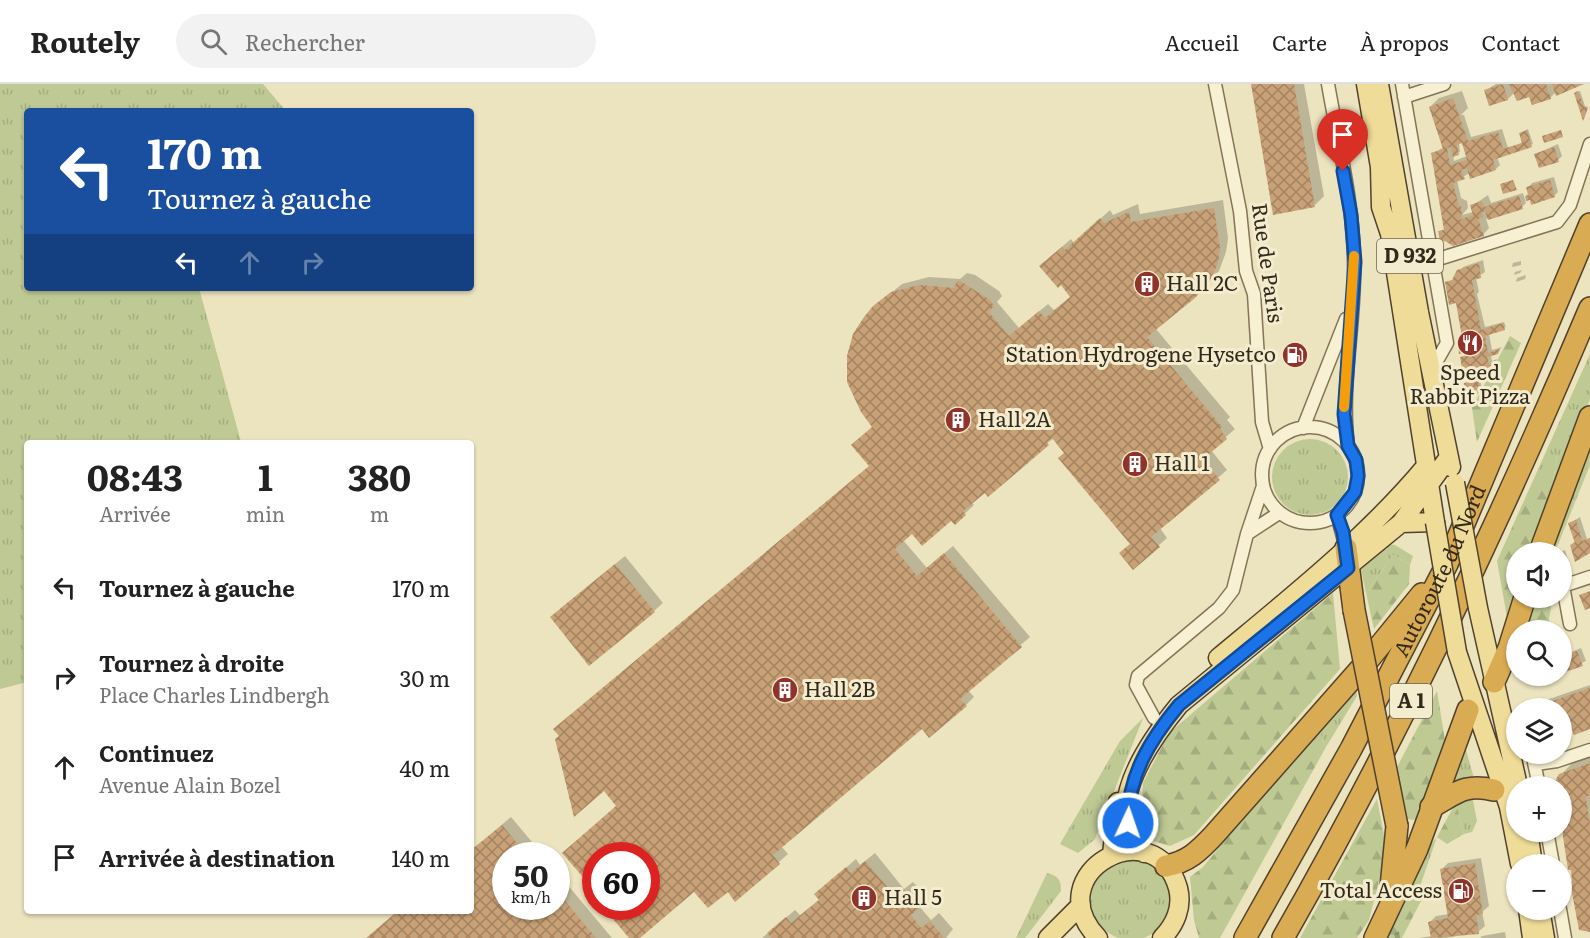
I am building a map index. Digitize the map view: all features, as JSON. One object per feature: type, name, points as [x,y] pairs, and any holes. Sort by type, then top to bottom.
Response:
[{"type":"highway","name":"Autoroute du Nord","points":[[1245,938],[1340,768],[1447,564],[1590,224]]},
{"type":"highway","name":"Autoroute du Nord","points":[[1283,938],[1428,668],[1527,458],[1590,308]]},
{"type":"highway","points":[[1544,542],[1590,417]]},
{"type":"highway","points":[[1347,558],[1354,610],[1397,826],[1395,865],[1379,930]]},
{"type":"highway","points":[[1166,866],[1180,864],[1194,856],[1214,835],[1364,665],[1447,564]]},
{"type":"highway","points":[[1491,672],[1509,648],[1522,608]]},
{"type":"highway","points":[[1379,930],[1417,849],[1470,706]]},
{"type":"highway","points":[[1431,807],[1453,793],[1469,787],[1506,791]]},
{"type":"main road","name":"D 932","points":[[1366,84],[1380,167],[1381,207],[1390,234],[1457,652],[1470,706],[1506,791]]},
{"type":"main road","name":"D 932","points":[[1379,84],[1431,371],[1455,483],[1478,609],[1491,672],[1506,707]]},
{"type":"main road","points":[[1112,854],[1121,785],[1130,759],[1154,718],[1188,683],[1347,558],[1401,523],[1449,458]]},
{"type":"main road","points":[[1144,853],[1128,823],[1128,800],[1137,770],[1157,731],[1179,705],[1347,558],[1426,466]]},
{"type":"main road","points":[[1401,523],[1435,522]]},
{"type":"main road","points":[[1470,706],[1491,672]]},
{"type":"main road","points":[[1049,937],[1094,933],[1081,905],[1082,889],[1088,874],[1098,862],[1123,851],[1144,853],[1166,866],[1179,890],[1176,918],[1182,938]]},
{"type":"main road","points":[[1049,937],[1081,905]]},
{"type":"main road","points":[[1162,938],[1176,918]]},
{"type":"main road","points":[[1529,920],[1533,938]]},
{"type":"main road","points":[[1542,920],[1545,938]]},
{"type":"street","name":"Rue de Paris","points":[[1215,84],[1240,211],[1246,271],[1254,294],[1262,422],[1269,449]]},
{"type":"street","points":[[1328,84],[1351,215],[1355,262],[1344,414],[1348,446],[1356,460],[1358,476],[1355,492],[1337,515],[1322,522],[1307,524],[1292,520],[1279,513],[1269,501],[1263,486],[1262,473],[1269,449],[1290,432],[1303,428],[1328,431],[1348,446]]},
{"type":"street","points":[[1431,371],[1447,343],[1403,90],[1444,84]]},
{"type":"street","points":[[1432,261],[1557,222],[1570,205],[1590,144]]},
{"type":"street","points":[[1303,428],[1351,307]]},
{"type":"street","points":[[1154,718],[1136,685],[1138,676],[1219,608],[1233,590],[1247,534],[1263,486]]},
{"type":"street","points":[[1247,534],[1279,513]]},
{"type":"street","points":[[1337,515],[1347,558]]},
{"type":"street","points":[[1569,620],[1563,586],[1590,577]]},
{"type":"street","points":[[1572,756],[1590,750]]},
{"type":"street","points":[[1562,920],[1565,938]]},
{"type":"green space","points":[[0,84],[263,84],[283,108],[24,108],[24,291],[200,291],[240,440],[24,440],[24,683],[0,689]]},
{"type":"green space","points":[[1510,336],[1521,343],[1477,442],[1472,408]]},
{"type":"green space","points":[[1590,354],[1590,399],[1550,502],[1557,455],[1522,505]]},
{"type":"green space","points":[[1590,430],[1590,465],[1559,542],[1551,542]]},
{"type":"green space","points":[[1310,439],[1324,442],[1337,450],[1345,463],[1348,477],[1345,491],[1337,504],[1324,512],[1310,515],[1296,512],[1283,504],[1275,491],[1272,477],[1275,463],[1283,450],[1296,442]]},
{"type":"green space","points":[[1557,454],[1550,502],[1536,542],[1506,542],[1506,608],[1510,608],[1507,617],[1497,561],[1522,505]]},
{"type":"green space","points":[[1386,544],[1395,545],[1413,556],[1410,565],[1393,555],[1366,593],[1361,569]]},
{"type":"green space","points":[[1393,555],[1410,565],[1409,584],[1374,629],[1366,593]]},
{"type":"green space","points":[[1333,593],[1340,669],[1194,835],[1170,846],[1153,841],[1140,825],[1143,783],[1169,733]]},
{"type":"green space","points":[[1534,608],[1551,608],[1549,620],[1530,620]]},
{"type":"green space","points":[[1356,685],[1357,696],[1326,747],[1318,728]]},
{"type":"green space","points":[[1437,691],[1446,747],[1417,820],[1406,819],[1397,767]]},
{"type":"green space","points":[[1143,718],[1095,839],[1078,853],[1060,844],[1120,741]]},
{"type":"green space","points":[[1318,728],[1326,747],[1220,938],[1199,938],[1194,920],[1190,877],[1203,867]]},
{"type":"green space","points":[[1464,743],[1474,778],[1448,788]]},
{"type":"green space","points":[[1472,795],[1477,821],[1472,832],[1464,834],[1456,802]]},
{"type":"green space","points":[[1377,799],[1387,850],[1369,920],[1357,938],[1300,938]]},
{"type":"green space","points":[[1456,802],[1464,834],[1447,844],[1437,837]]},
{"type":"green space","points":[[1437,837],[1417,895],[1407,889],[1428,848]]},
{"type":"green space","points":[[1123,861],[1139,861],[1153,867],[1164,878],[1170,892],[1170,908],[1164,922],[1153,933],[1139,939],[1123,939],[1109,933],[1098,922],[1092,908],[1092,892],[1098,878],[1109,867]]},
{"type":"green space","points":[[1047,873],[1058,879],[1061,891],[1025,938],[1016,938]]},
{"type":"green space","points":[[1407,889],[1422,899],[1402,938],[1386,938]]},
{"type":"building","points":[[1251,84],[1294,84],[1315,207],[1273,215]]},
{"type":"building","points":[[1503,84],[1508,100],[1489,106],[1484,90]]},
{"type":"building","points":[[1509,84],[1546,84],[1551,99],[1532,105],[1529,97],[1517,101]]},
{"type":"building","points":[[1552,84],[1584,84],[1556,96]]},
{"type":"building","points":[[1578,91],[1584,107],[1588,108],[1583,121],[1574,93]]},
{"type":"building","points":[[1453,98],[1468,141],[1498,132],[1503,149],[1522,143],[1519,133],[1527,130],[1532,147],[1493,160],[1496,170],[1470,179],[1467,168],[1461,170],[1465,179],[1453,183],[1459,207],[1461,206],[1462,216],[1459,220],[1473,215],[1470,205],[1482,201],[1484,207],[1519,196],[1523,209],[1488,220],[1485,211],[1482,212],[1483,217],[1478,219],[1484,236],[1453,246],[1445,241],[1440,242],[1438,231],[1444,230],[1431,153],[1443,149],[1429,107]],"holes":[[[1462,143],[1467,160],[1450,165],[1447,148],[1451,147],[1453,157],[1459,155],[1457,145]]]},
{"type":"building","points":[[1561,130],[1563,137],[1544,143],[1542,136]]},
{"type":"building","points":[[1554,147],[1559,162],[1539,168],[1534,154]]},
{"type":"building","points":[[1513,180],[1517,190],[1503,194],[1500,184]]},
{"type":"building","points":[[1550,180],[1555,197],[1531,205],[1530,200],[1526,201],[1525,196],[1528,195],[1526,187]]},
{"type":"building","points":[[1214,208],[1220,248],[1218,263],[1210,281],[1195,298],[1147,337],[1222,427],[1220,429],[1227,439],[1203,459],[1220,480],[1151,537],[1160,547],[1133,570],[1119,553],[1130,544],[1058,458],[1064,453],[1052,438],[1047,442],[1049,445],[988,497],[985,493],[963,511],[966,515],[955,525],[951,521],[922,546],[912,534],[895,549],[917,576],[944,553],[1022,647],[960,699],[967,706],[929,738],[922,729],[773,855],[780,864],[735,902],[728,892],[708,908],[694,892],[640,938],[629,938],[614,920],[660,920],[660,842],[582,842],[582,876],[570,862],[570,846],[616,806],[604,791],[574,817],[555,739],[559,736],[553,729],[869,466],[851,445],[872,427],[861,412],[847,382],[847,356],[853,334],[873,306],[891,292],[919,285],[954,288],[957,281],[960,281],[990,300],[994,306],[989,312],[1009,336],[1039,311],[1045,318],[1070,297],[1061,285],[1058,288],[1039,266],[1062,247],[1065,250],[1100,218],[1104,223],[1129,212],[1131,222]]},
{"type":"building","points":[[1479,263],[1481,278],[1472,280],[1481,330],[1503,323],[1505,330],[1485,336],[1488,353],[1500,349],[1498,354],[1487,357],[1489,364],[1495,362],[1488,379],[1479,382],[1481,391],[1476,392],[1477,396],[1474,397],[1470,384],[1472,397],[1467,398],[1464,383],[1470,382],[1468,373],[1463,374],[1460,357],[1465,356],[1464,353],[1459,354],[1457,338],[1462,337],[1456,303],[1449,305],[1445,282],[1452,280],[1457,270]]},
{"type":"building","points":[[1576,520],[1582,541],[1590,538],[1590,553],[1575,562],[1572,544],[1575,543],[1568,523]]},
{"type":"building","points":[[615,564],[655,612],[589,666],[550,617]]},
{"type":"building","points":[[1590,591],[1590,608],[1585,610],[1579,595]]},
{"type":"building","points":[[1577,651],[1583,666],[1572,670],[1572,653]]},
{"type":"building","points":[[1590,688],[1590,729],[1574,735],[1572,698],[1561,698]]},
{"type":"building","points":[[1590,763],[1590,795],[1586,797],[1590,825],[1590,932],[1579,930],[1572,893],[1572,854],[1566,854],[1564,842],[1572,842],[1572,776],[1558,776]]},
{"type":"building","points":[[502,825],[516,842],[492,842],[492,920],[570,920],[570,907],[596,938],[366,938],[394,914],[474,914],[474,848]]},
{"type":"building","name":"Hall 5","points":[[865,861],[895,896],[904,889],[919,908],[911,915],[921,928],[930,921],[944,938],[772,938],[767,933],[786,917],[791,923],[819,900],[814,894],[846,867],[851,873]]},
{"type":"building","name":"Total Access","points":[[1475,863],[1483,914],[1476,915],[1479,934],[1431,938],[1428,922],[1448,918],[1440,869]]},
{"type":"slow traffic","points":[[1344,407],[1354,256]]},
{"type":"place","name":"Hall 2C","points":[[1147,284]]},
{"type":"place","name":"Speed Rabbit Pizza","points":[[1470,343]]},
{"type":"place","name":"Station Hydrogene Hysetco","points":[[1295,355]]},
{"type":"place","name":"Hall 2A","points":[[958,420]]},
{"type":"place","name":"Hall 1","points":[[1135,464]]},
{"type":"place","name":"Hall 2B","points":[[785,690]]},
{"type":"place","name":"Total Access","points":[[1461,891]]},
{"type":"place","name":"Hall 5","points":[[864,898]]},
{"type":"route","points":[[1128,823],[1128,800],[1137,770],[1157,731],[1179,705],[1348,568],[1343,532],[1337,515],[1355,492],[1358,476],[1356,460],[1348,446],[1344,414],[1355,262],[1351,215],[1343,171]]}]
